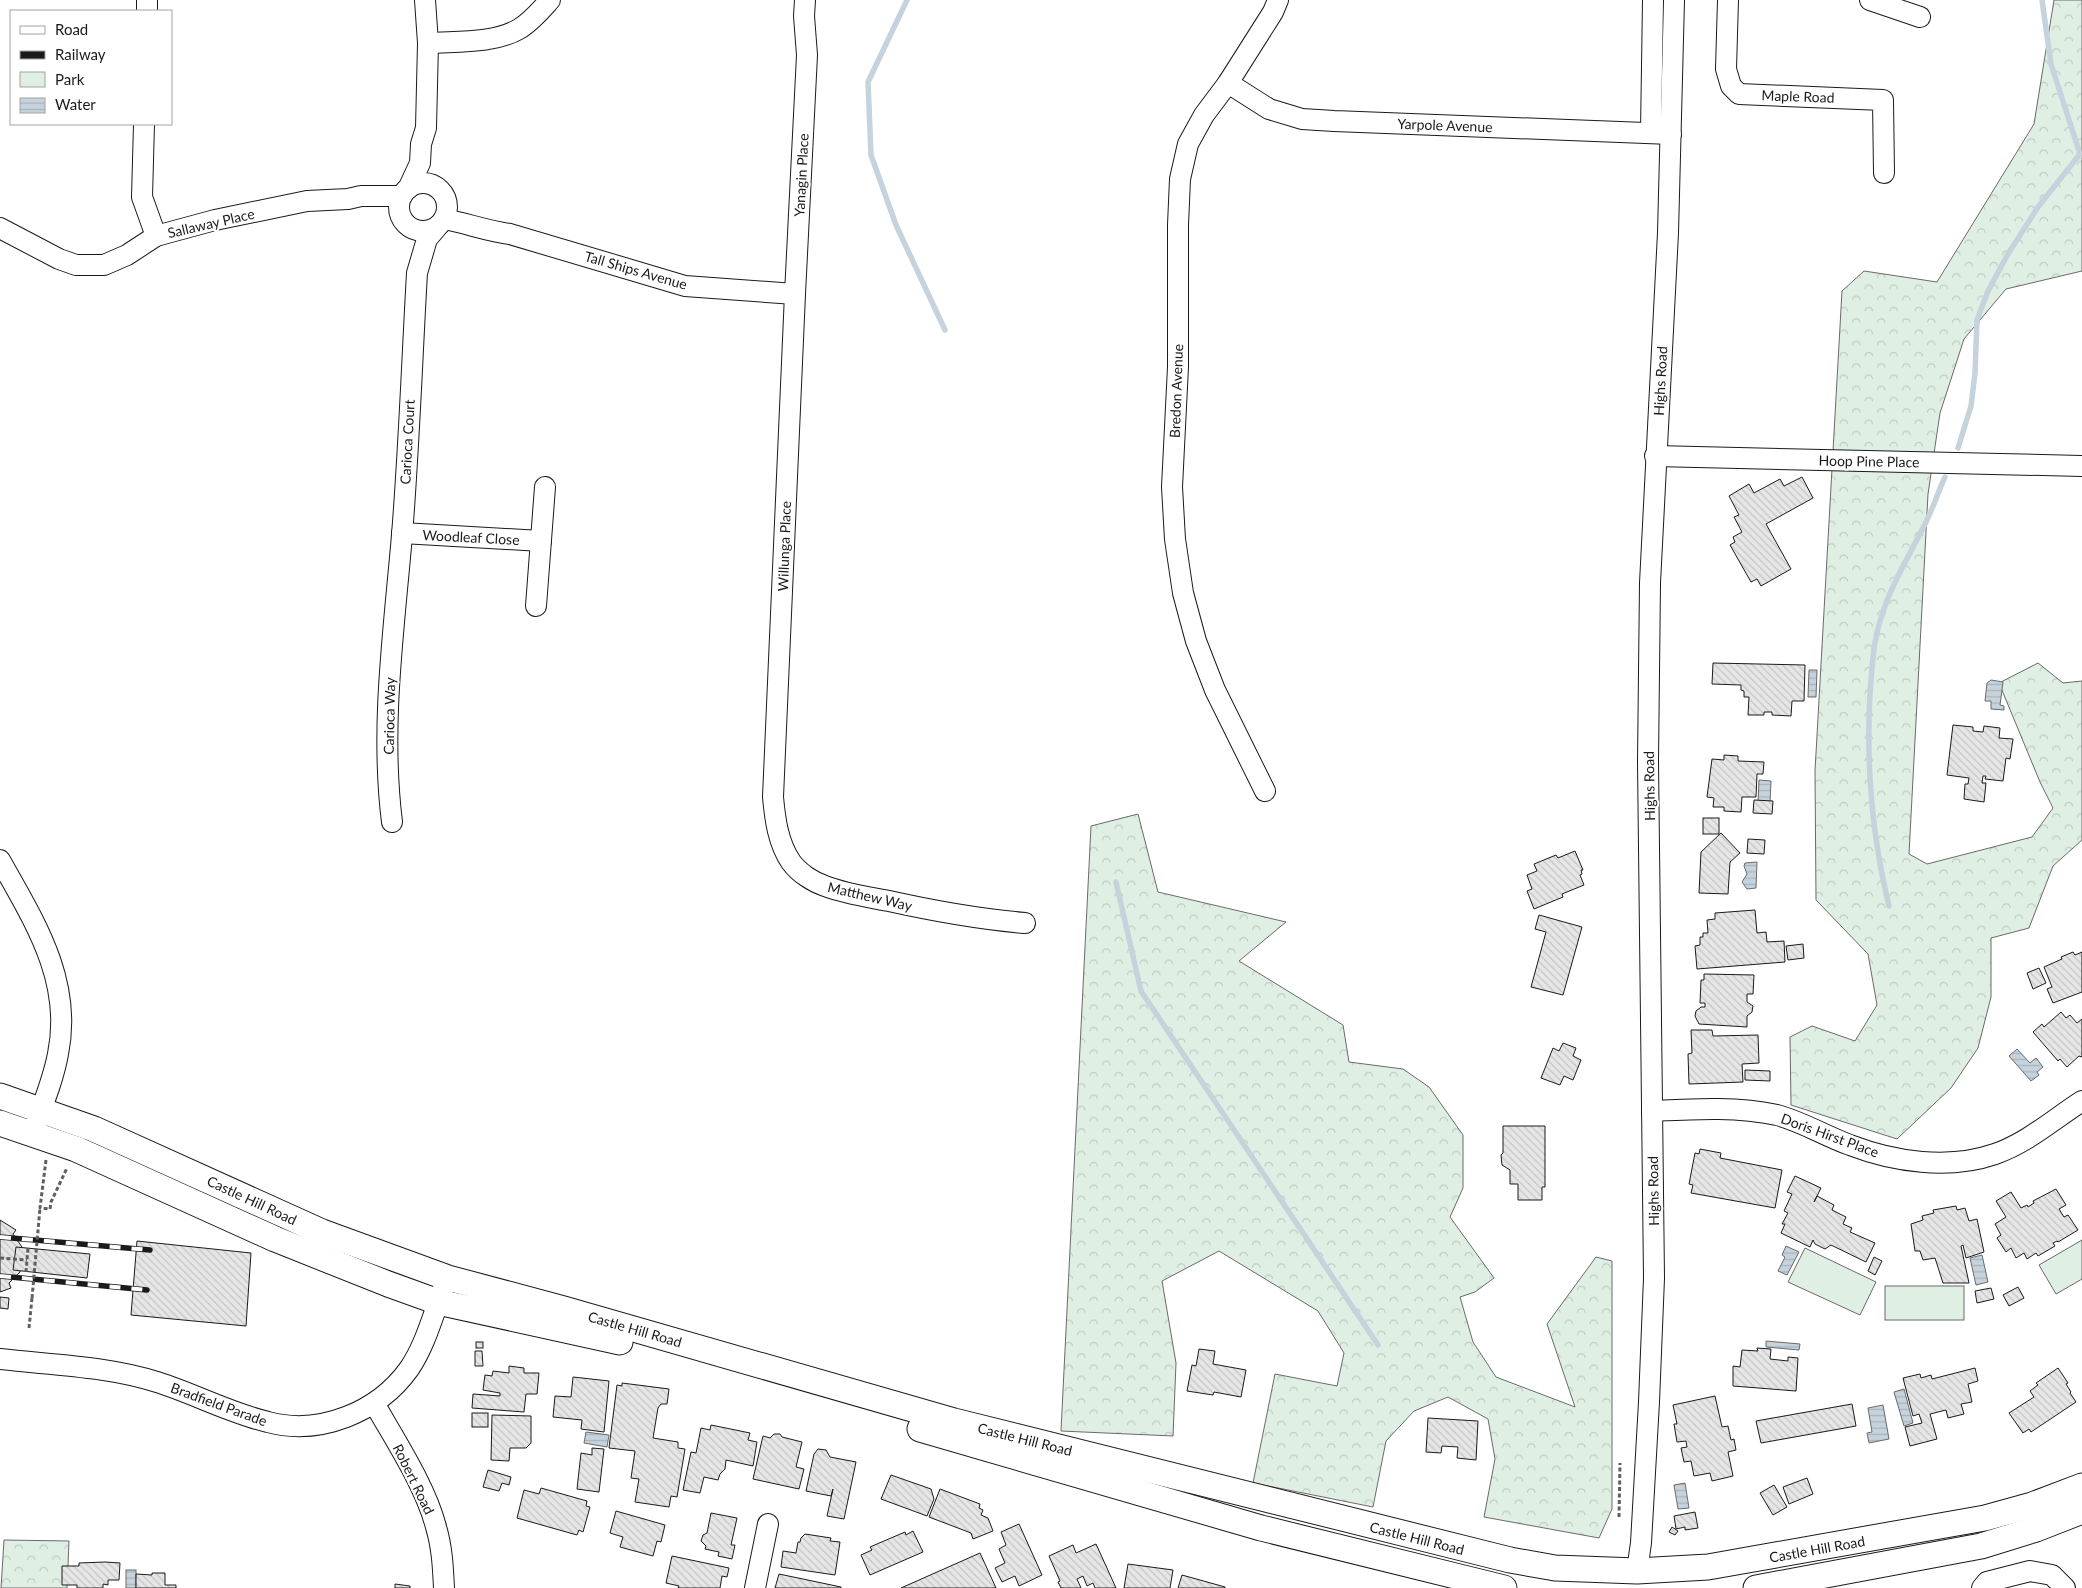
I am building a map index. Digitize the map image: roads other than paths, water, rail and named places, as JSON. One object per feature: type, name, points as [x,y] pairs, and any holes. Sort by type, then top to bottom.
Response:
[{"type":"main road","name":"Castle Hill Road","points":[[0,1096],[94,1129],[322,1232],[448,1278],[564,1309],[954,1421],[1462,1549],[1555,1568],[1639,1582],[1716,1566],[1985,1518],[2032,1505],[2082,1486]]},
{"type":"main road","name":"Castle Hill Road","points":[[0,1123],[76,1149],[329,1262],[438,1302],[605,1337],[1260,1528],[1504,1588]]},
{"type":"main road","name":"Castle Hill Road","points":[[1756,1588],[1981,1546],[2036,1529],[2082,1511]]},
{"type":"main road","points":[[1595,1588],[1614,1578],[1639,1582]]},
{"type":"street","points":[[425,0],[428,43],[426,128],[421,144],[420,163],[403,205],[411,228],[420,231],[429,230],[441,208],[430,164],[430,142],[426,128]]},
{"type":"street","points":[[428,43],[483,40],[506,35],[520,28],[534,17],[550,0]]},
{"type":"street","name":"Yanagin Place","points":[[795,294],[808,55],[804,16],[805,0]]},
{"type":"street","name":"Bredon Avenue","points":[[1265,791],[1215,690],[1196,641],[1179,566],[1175,539],[1172,487],[1178,367],[1178,225],[1180,180],[1188,144],[1204,115],[1228,83],[1273,12],[1278,0]]},
{"type":"street","points":[[1651,132],[1653,0]]},
{"type":"street","name":"Highs Road","points":[[1639,1582],[1654,1278],[1648,761],[1650,583],[1655,456],[1668,232],[1674,0]]},
{"type":"street","name":"Maple Road","points":[[1728,0],[1726,68],[1731,86],[1739,94],[1883,100],[1884,173]]},
{"type":"street","points":[[1870,0],[1920,17]]},
{"type":"street","name":"Yarpole Avenue","points":[[1228,83],[1269,109],[1302,119],[1671,134]]},
{"type":"street","points":[[144,125],[142,197],[156,236]]},
{"type":"street","points":[[403,205],[416,184],[426,184],[441,208]]},
{"type":"street","name":"Sallaway Place","points":[[0,228],[52,256],[76,265],[89,266],[114,262],[156,236],[215,220],[307,201],[348,199],[363,205],[382,207],[403,205]]},
{"type":"street","name":"Carioca Court","points":[[403,205],[417,273]]},
{"type":"street","name":"Tall Ships Avenue","points":[[441,208],[463,222],[487,231],[510,234],[685,286],[795,294]]},
{"type":"street","name":"Carioca Court","points":[[395,610],[402,534],[417,273],[427,239],[441,208]]},
{"type":"street","name":"Willunga Place","points":[[773,797],[795,294]]},
{"type":"street","name":"Hoop Pine Place","points":[[1655,456],[2082,466]]},
{"type":"street","points":[[536,606],[544,487]]},
{"type":"street","name":"Woodleaf Close","points":[[402,534],[541,541]]},
{"type":"street","name":"Carioca Way","points":[[392,822],[388,789],[387,721],[395,610]]},
{"type":"street","name":"Matthew Way","points":[[773,797],[775,821],[781,842],[792,863],[804,875],[824,886],[847,893],[976,918],[1024,923]]},
{"type":"street","points":[[0,860],[43,938],[53,964],[60,995],[61,1024],[59,1052],[32,1134]]},
{"type":"street","name":"Doris Hirst Place","points":[[1652,1111],[1748,1111],[1775,1115],[1800,1122],[1849,1145],[1877,1154],[1907,1160],[1938,1162],[1966,1161],[1995,1154],[2023,1141],[2082,1101]]},
{"type":"street","points":[[438,1302],[448,1278]]},
{"type":"street","name":"Bradfield Parade","points":[[0,1359],[128,1374],[157,1382],[255,1418],[288,1425],[307,1425],[338,1420],[374,1403],[399,1381],[410,1368],[418,1353],[438,1302]]},
{"type":"street","name":"Robert Road","points":[[374,1403],[426,1498],[436,1526],[442,1552],[444,1588]]},
{"type":"street","points":[[755,1588],[768,1524]]},
{"type":"street","points":[[1982,1588],[1987,1582],[2030,1571],[2052,1575],[2065,1588]]},
{"type":"water","points":[[1809,670],[1817,670],[1816,697],[1808,697]]},
{"type":"water","points":[[1991,680],[2003,682],[2000,705],[2004,706],[2004,710],[1991,709],[1991,701],[1985,701],[1987,683]]},
{"type":"water","points":[[1759,780],[1771,781],[1770,803],[1758,803]]},
{"type":"water","points":[[1757,862],[1756,888],[1747,889],[1742,882],[1747,874],[1744,866],[1745,863]]},
{"type":"water","points":[[2017,1049],[2030,1063],[2036,1058],[2043,1067],[2037,1072],[2039,1075],[2031,1081],[2009,1056]]},
{"type":"water","points":[[1786,1246],[1799,1252],[1787,1275],[1778,1271],[1785,1257],[1782,1255]]},
{"type":"water","points":[[1982,1255],[1988,1282],[1976,1285],[1970,1258]]},
{"type":"water","points":[[1766,1341],[1800,1344],[1799,1350],[1766,1347]]},
{"type":"water","points":[[1904,1389],[1913,1423],[1904,1426],[1894,1392]]},
{"type":"water","points":[[1883,1405],[1889,1439],[1869,1443],[1867,1433],[1872,1432],[1868,1408]]},
{"type":"water","points":[[586,1432],[609,1435],[607,1447],[584,1443]]},
{"type":"water","points":[[1685,1483],[1689,1508],[1678,1509],[1674,1485]]},
{"type":"water","points":[[126,1570],[136,1570],[136,1588],[126,1588]]},
{"type":"waterway","points":[[907,0],[868,82],[871,155],[896,225],[945,330]]},
{"type":"waterway","points":[[2042,0],[2051,64],[2080,154],[2082,155]]},
{"type":"waterway","points":[[1958,448],[1971,406],[1975,373],[1977,320],[1988,291],[2008,254],[2038,207],[2080,154]]},
{"type":"waterway","points":[[1889,906],[1874,827],[1870,774],[1869,720],[1873,655],[1878,627],[1885,605],[1929,517],[1945,477]]},
{"type":"waterway","points":[[1116,882],[1141,991],[1378,1345]]},
{"type":"railway","points":[[0,1237],[150,1250]]},
{"type":"railway","points":[[0,1276],[147,1290]]}]
